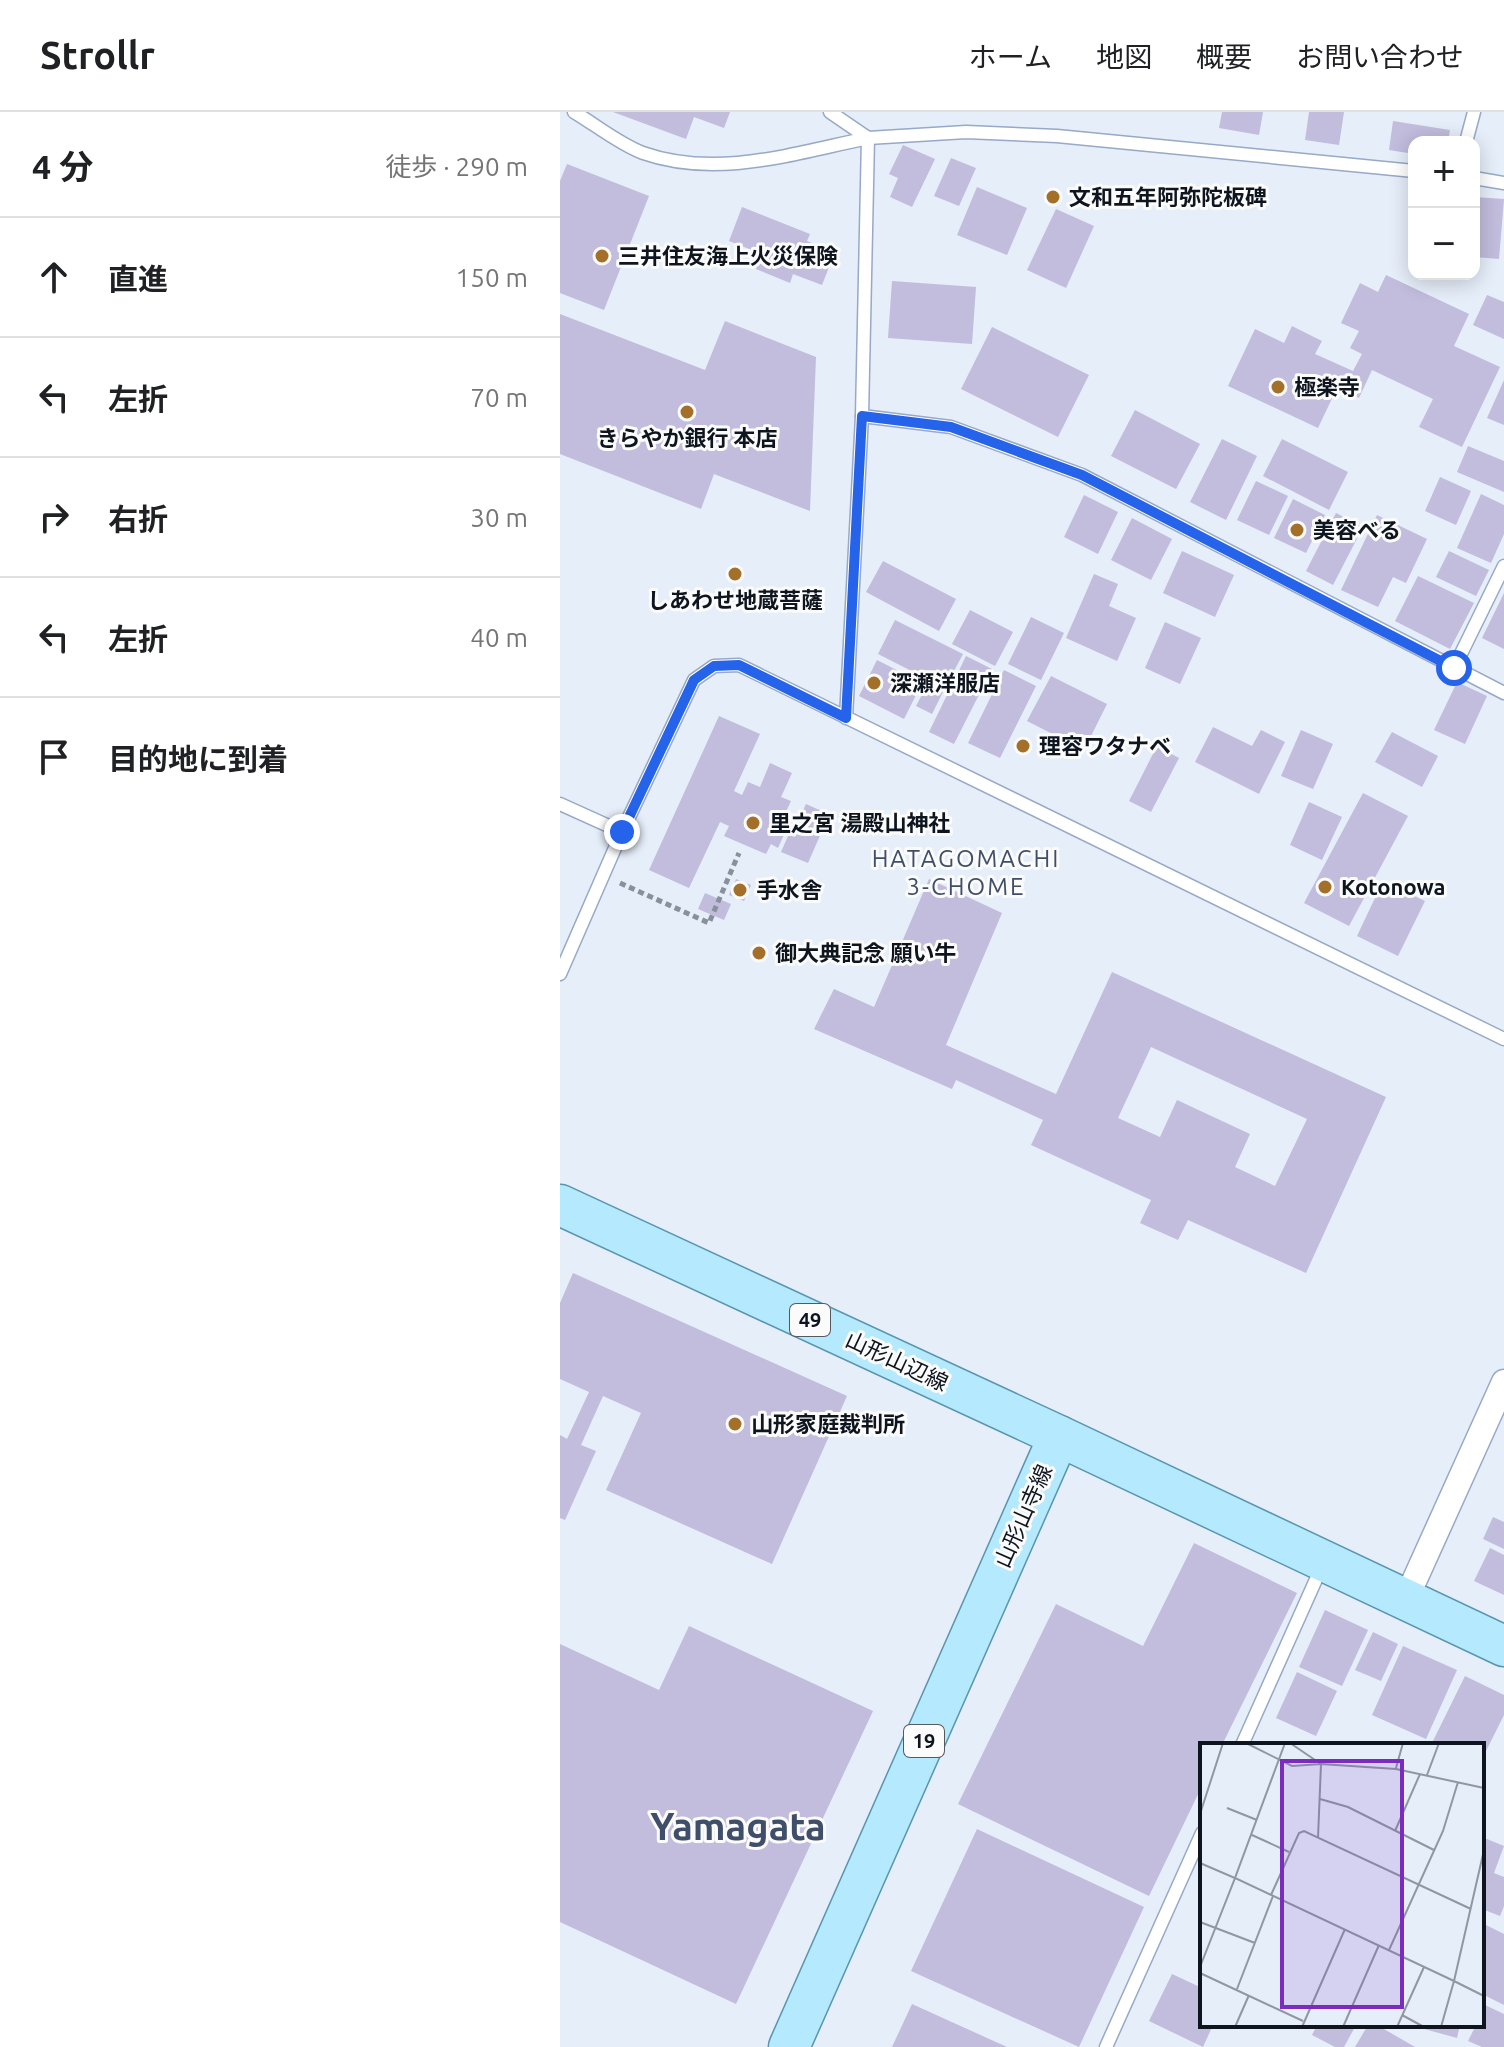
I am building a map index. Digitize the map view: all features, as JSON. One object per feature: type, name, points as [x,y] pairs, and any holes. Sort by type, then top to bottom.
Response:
[{"type":"main road","name":"山形山辺線","points":[[560,1205],[1059,1436]]},
{"type":"main road","name":"山形山寺線","points":[[789,2047],[1059,1436],[1504,1646]]},
{"type":"street","points":[[1406,1599],[1504,1382]]},
{"type":"lane","points":[[574,112],[641,152],[676,161],[719,166],[868,138],[966,132],[1057,136],[1408,170]]},
{"type":"lane","points":[[830,112],[868,138]]},
{"type":"lane","points":[[1468,136],[1474,112]]},
{"type":"lane","points":[[846,718],[862,416],[868,138]]},
{"type":"lane","points":[[1480,179],[1504,183]]},
{"type":"lane","points":[[862,416],[951,427],[1082,475],[1504,693]]},
{"type":"lane","points":[[1454,668],[1504,566]]},
{"type":"lane","points":[[560,974],[622,832],[694,680],[714,666],[739,665],[1504,1039]]},
{"type":"lane","points":[[560,804],[622,832]]},
{"type":"lane","points":[[1243,1743],[1324,1561]]},
{"type":"lane","points":[[1106,2047],[1200,1837]]},
{"type":"path","points":[[604,876],[709,923],[739,853]]},
{"type":"building","points":[[613,112],[730,112],[724,128],[694,117],[686,139]]},
{"type":"building","points":[[1222,112],[1263,112],[1259,135],[1219,128]]},
{"type":"building","points":[[1309,112],[1344,112],[1339,145],[1305,140]]},
{"type":"building","points":[[1393,121],[1450,130],[1449,136],[1408,136],[1408,153],[1389,150]]},
{"type":"building","points":[[903,145],[935,159],[912,207],[890,197],[898,178],[889,174]]},
{"type":"building","points":[[951,158],[976,168],[959,206],[934,196]]},
{"type":"building","points":[[567,164],[649,196],[604,310],[560,293],[560,181]]},
{"type":"building","points":[[977,187],[1027,208],[1007,255],[957,235]]},
{"type":"building","points":[[1480,197],[1504,199],[1499,259],[1480,257]]},
{"type":"building","points":[[742,207],[810,234],[807,241],[835,252],[822,285],[793,274],[790,283],[756,269],[762,254],[729,241]]},
{"type":"building","points":[[1056,209],[1094,226],[1066,288],[1027,270]]},
{"type":"building","points":[[1386,275],[1469,314],[1454,346],[1500,367],[1462,447],[1419,427],[1433,399],[1372,370],[1359,398],[1337,388],[1318,428],[1228,386],[1255,329],[1284,343],[1292,326],[1322,341],[1315,354],[1353,371],[1362,354],[1350,348],[1359,331],[1341,323],[1360,283],[1378,292]]},
{"type":"building","points":[[892,281],[976,287],[972,344],[888,338]]},
{"type":"building","points":[[1487,295],[1504,302],[1504,339],[1473,325]]},
{"type":"building","name":"きらやか銀行 本店","points":[[560,314],[705,370],[725,321],[816,357],[810,511],[714,474],[701,509],[560,454]]},
{"type":"building","points":[[992,327],[1089,375],[1058,437],[961,389]]},
{"type":"building","points":[[1504,380],[1504,425],[1487,418]]},
{"type":"building","points":[[1135,410],[1200,444],[1176,489],[1111,456]]},
{"type":"building","points":[[1222,439],[1257,456],[1226,520],[1190,502]]},
{"type":"building","points":[[1282,439],[1348,472],[1329,510],[1263,476]]},
{"type":"building","points":[[1468,446],[1504,461],[1504,492],[1457,472]]},
{"type":"building","points":[[1440,477],[1471,491],[1456,525],[1425,511]]},
{"type":"building","points":[[1256,481],[1288,496],[1269,535],[1237,520]]},
{"type":"building","points":[[1481,494],[1504,505],[1504,534],[1491,563],[1457,548]]},
{"type":"building","points":[[1084,495],[1118,512],[1098,554],[1064,537]]},
{"type":"building","points":[[1293,499],[1325,515],[1306,553],[1274,538]]},
{"type":"building","points":[[1336,513],[1363,527],[1333,585],[1306,571]]},
{"type":"building","points":[[1377,515],[1427,539],[1406,583],[1393,577],[1378,607],[1341,590]]},
{"type":"building","points":[[1132,518],[1172,539],[1151,580],[1111,560]]},
{"type":"building","points":[[1182,551],[1234,575],[1215,617],[1163,593]]},
{"type":"building","points":[[1449,551],[1489,570],[1476,596],[1436,577]]},
{"type":"building","points":[[883,561],[956,599],[939,631],[866,592]]},
{"type":"building","points":[[1094,574],[1118,584],[1109,606],[1136,618],[1117,661],[1066,638]]},
{"type":"building","points":[[1418,576],[1474,603],[1450,649],[1395,621]]},
{"type":"building","points":[[1504,593],[1504,649],[1482,638]]},
{"type":"building","points":[[970,610],[1013,632],[995,666],[952,644]]},
{"type":"building","points":[[1031,617],[1064,633],[1041,680],[1008,664]]},
{"type":"building","points":[[895,620],[963,654],[945,688],[878,654]]},
{"type":"building","points":[[1165,622],[1201,638],[1180,684],[1145,668]]},
{"type":"building","points":[[966,656],[992,669],[954,744],[929,732]]},
{"type":"building","points":[[877,660],[922,683],[904,719],[859,696]]},
{"type":"building","points":[[1004,670],[1036,686],[1000,758],[968,743]]},
{"type":"building","points":[[1051,676],[1107,704],[1084,750],[1027,721]]},
{"type":"building","points":[[1457,682],[1487,696],[1465,744],[1434,730]]},
{"type":"building","points":[[927,685],[943,692],[932,714],[916,706]]},
{"type":"building","points":[[719,716],[760,734],[734,791],[742,795],[748,782],[760,787],[770,763],[792,773],[781,797],[791,801],[785,814],[792,817],[778,848],[771,844],[766,854],[724,836],[729,826],[720,822],[689,888],[649,870]]},
{"type":"building","points":[[1213,727],[1252,746],[1261,730],[1285,742],[1259,794],[1195,762]]},
{"type":"building","points":[[1301,730],[1333,744],[1313,789],[1281,776]]},
{"type":"building","points":[[1392,732],[1438,756],[1422,787],[1375,762]]},
{"type":"building","points":[[1157,746],[1179,758],[1151,812],[1129,801]]},
{"type":"building","points":[[1363,793],[1408,816],[1349,926],[1304,903]]},
{"type":"building","points":[[1309,802],[1342,817],[1322,860],[1290,845]]},
{"type":"building","points":[[806,804],[826,813],[808,863],[781,852]]},
{"type":"building","name":"手水舎","points":[[736,879],[751,885],[744,901],[729,895]]},
{"type":"building","points":[[929,879],[1002,913],[946,1045],[1056,1094],[1112,972],[1386,1097],[1306,1273],[1188,1220],[1178,1240],[1140,1223],[1151,1200],[1031,1145],[1043,1120],[956,1080],[952,1089],[814,1029],[834,989],[874,1007]],"holes":[[[1151,1047],[1307,1119],[1275,1186],[1235,1167],[1250,1134],[1177,1100],[1160,1137],[1118,1118]]]},
{"type":"building","points":[[1383,881],[1425,901],[1398,956],[1357,936]]},
{"type":"building","points":[[705,893],[731,904],[724,920],[698,909]]},
{"type":"building","name":"山形家庭裁判所","points":[[573,1273],[847,1396],[772,1564],[606,1490],[641,1413],[603,1396],[581,1445],[596,1451],[565,1520],[560,1518],[560,1435],[567,1439],[589,1392],[560,1379],[560,1303]]},
{"type":"building","points":[[1493,1517],[1504,1522],[1504,1549],[1483,1539]]},
{"type":"building","points":[[1194,1543],[1297,1593],[1223,1743],[1200,1743],[1200,1790],[1149,1896],[958,1804],[1056,1604],[1143,1646]]},
{"type":"building","points":[[1490,1548],[1504,1555],[1504,1595],[1474,1581]]},
{"type":"building","points":[[1325,1610],[1368,1630],[1342,1686],[1299,1667]]},
{"type":"building","points":[[689,1626],[873,1711],[736,2004],[560,1922],[560,1644],[659,1690]]},
{"type":"building","points":[[1373,1632],[1398,1644],[1381,1681],[1355,1670]]},
{"type":"building","points":[[1403,1646],[1457,1670],[1426,1739],[1372,1715]]},
{"type":"building","points":[[1297,1672],[1337,1691],[1316,1736],[1276,1718]]},
{"type":"building","points":[[1465,1676],[1504,1695],[1504,1715],[1484,1755],[1484,1743],[1432,1743]]},
{"type":"building","points":[[977,1829],[1144,1907],[1079,2047],[911,1971]]},
{"type":"building","points":[[1484,1838],[1504,1846],[1494,1873],[1504,1877],[1504,1906],[1500,1916],[1484,1910]]},
{"type":"building","points":[[1484,1924],[1504,1934],[1504,2005],[1484,1995]]},
{"type":"building","points":[[1172,1974],[1200,1987],[1200,2027],[1212,2027],[1203,2047],[1149,2021]]},
{"type":"building","points":[[912,2004],[1007,2047],[892,2047]]},
{"type":"building","points":[[1485,2005],[1504,2014],[1504,2047],[1482,2047],[1468,2041],[1475,2027],[1484,2027]]},
{"type":"building","points":[[1316,2027],[1355,2027],[1344,2047],[1335,2047],[1312,2035]]},
{"type":"building","points":[[1367,2027],[1380,2027],[1415,2047],[1355,2047]]},
{"type":"building","points":[[1417,2027],[1460,2027],[1457,2038]]},
{"type":"place","name":"文和五年阿弥陀板碑","points":[[1053,197]]},
{"type":"place","name":"三井住友海上火災保険","points":[[602,256]]},
{"type":"place","name":"極楽寺","points":[[1278,387]]},
{"type":"place","name":"きらやか銀行 本店","points":[[687,412]]},
{"type":"place","name":"美容べる","points":[[1297,530]]},
{"type":"place","name":"しあわせ地蔵菩薩","points":[[735,574]]},
{"type":"place","name":"深瀬洋服店","points":[[874,683]]},
{"type":"place","name":"理容ワタナベ","points":[[1023,746]]},
{"type":"place","name":"里之宮 湯殿山神社","points":[[753,823]]},
{"type":"place","name":"Kotonowa","points":[[1325,887]]},
{"type":"place","name":"手水舎","points":[[740,890]]},
{"type":"place","name":"御大典記念 願い牛","points":[[759,953]]},
{"type":"place","name":"山形家庭裁判所","points":[[735,1424]]},
{"type":"district","name":"HATAGOMACHI 3-CHOME","points":[[966,873]]},
{"type":"district","name":"Yamagata","points":[[738,1827]]},
{"type":"route","points":[[622,832],[694,680],[714,666],[739,665],[846,718],[862,416],[951,427],[1082,475],[1454,668]]}]
